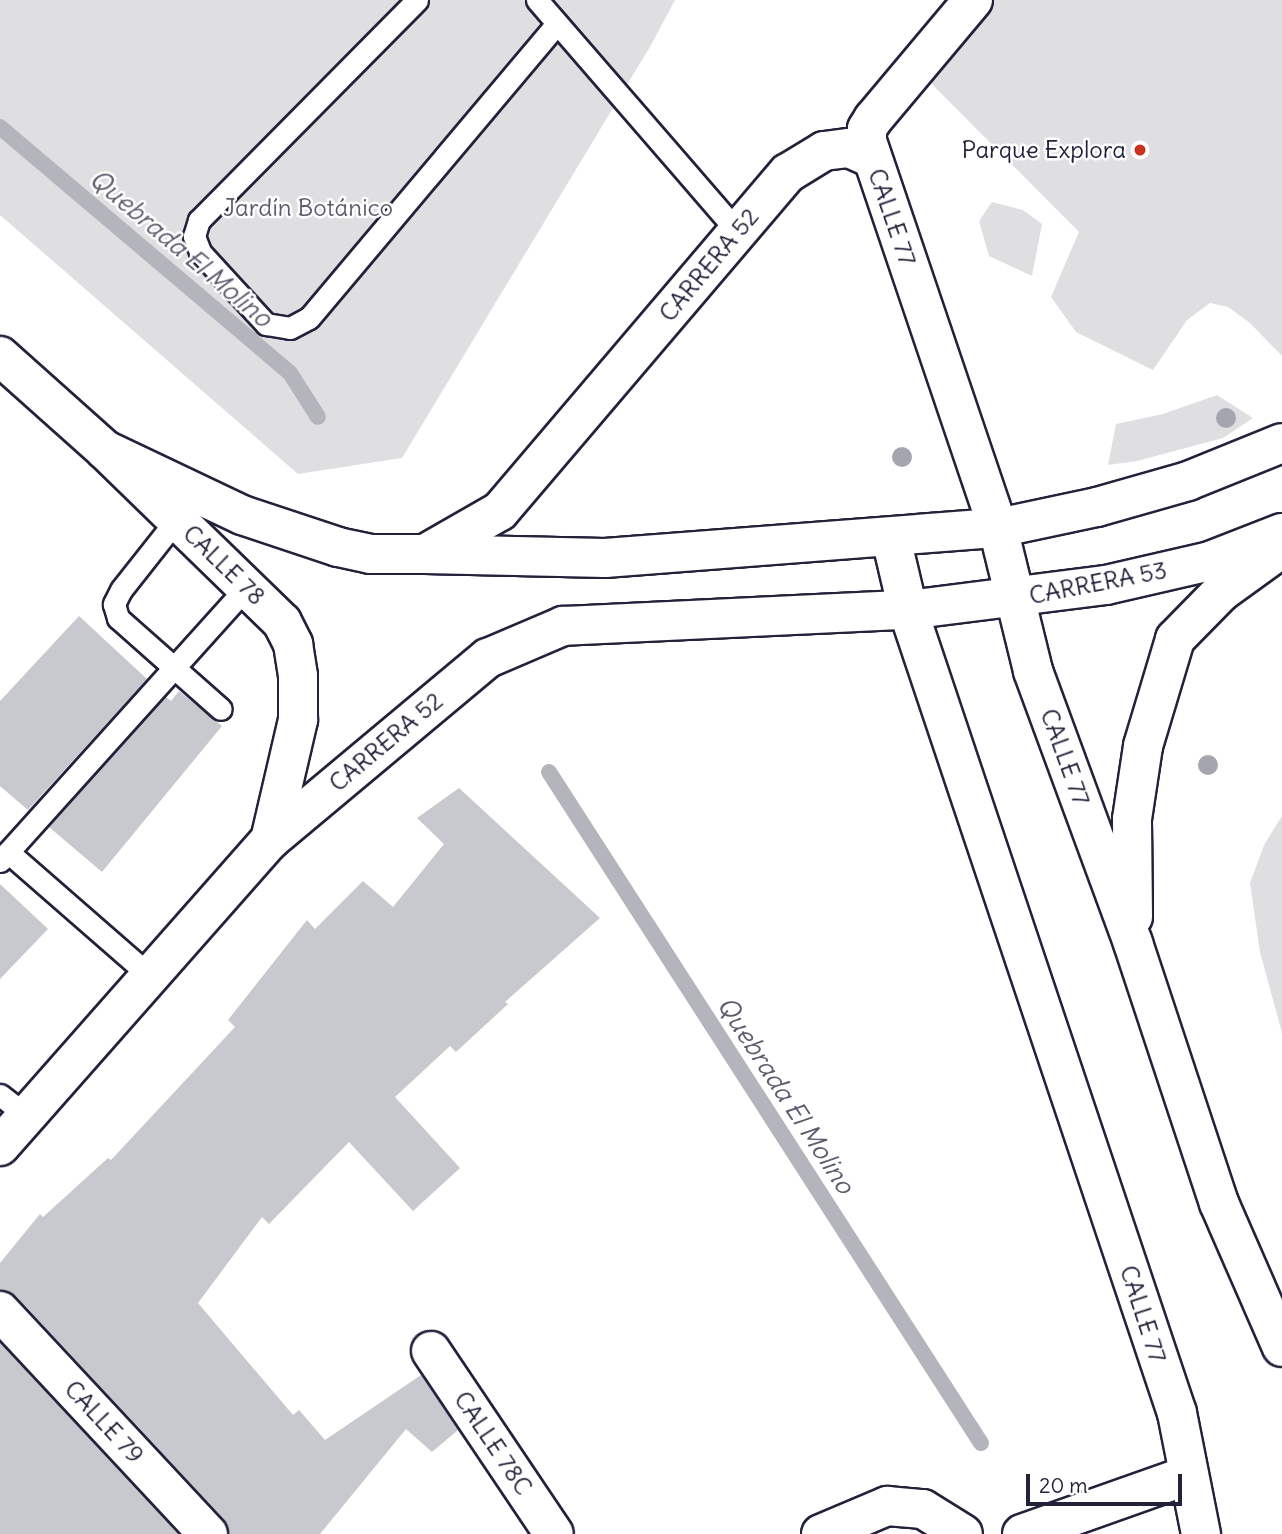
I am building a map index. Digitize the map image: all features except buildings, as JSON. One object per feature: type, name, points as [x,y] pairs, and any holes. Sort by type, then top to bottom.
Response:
[{"type":"main road","points":[[871,158],[867,129],[873,119],[974,0]]},
{"type":"main road","name":"CARRERA 52","points":[[425,554],[500,511],[788,173],[824,151],[849,148],[871,158]]},
{"type":"main road","name":"CALLE 77","points":[[871,158],[889,202],[998,528],[1033,671],[1133,943],[1219,1203],[1282,1348]]},
{"type":"main road","name":"CALLE 78","points":[[0,356],[105,450],[248,586],[282,622],[293,644],[298,676],[298,720],[270,840]]},
{"type":"main road","points":[[998,528],[1097,507],[1188,481],[1282,443]]},
{"type":"main road","name":"CARRERA 52","points":[[105,450],[243,515],[338,547],[370,554],[605,558],[998,528]]},
{"type":"main road","name":"CARRERA 53","points":[[908,610],[1106,585],[1210,561],[1282,533]]},
{"type":"main road","name":"CALLE 77","points":[[891,537],[908,610],[1177,1413],[1202,1534]]},
{"type":"main road","points":[[1133,943],[1132,819],[1143,746],[1175,639],[1221,593],[1282,548]]},
{"type":"main road","name":"CARRERA 52","points":[[0,1146],[13,1106],[150,976],[270,840],[488,659],[563,626],[908,610]]},
{"type":"main road","name":"CALLE 79","points":[[0,1311],[208,1534]]},
{"type":"main road","name":"CALLE 78C","points":[[431,1351],[554,1534]]},
{"type":"main road","points":[[1022,1534],[1189,1475]]},
{"type":"main road","points":[[821,1534],[887,1506],[923,1509],[963,1534]]},
{"type":"lane","points":[[417,0],[199,220],[194,236],[200,252],[266,324],[290,328],[309,318],[557,23]]},
{"type":"lane","points":[[537,0],[737,231]]},
{"type":"lane","points":[[177,519],[121,590],[114,604],[118,618],[221,709]]},
{"type":"lane","points":[[150,976],[4,856],[248,586]]},
{"type":"green space","name":"Jardín Botánico","points":[[0,0],[675,0],[651,45],[402,458],[298,474],[0,215]]},
{"type":"green space","name":"Parque Explora","points":[[971,0],[1282,0],[1282,356],[1250,323],[1228,307],[1210,303],[1187,320],[1153,370],[1076,332],[1051,297],[1079,232],[915,67]]},
{"type":"green space","points":[[992,202],[1023,210],[1042,224],[1032,276],[989,256],[979,221]]},
{"type":"green space","points":[[1217,395],[1253,418],[1223,438],[1137,461],[1108,465],[1116,424],[1163,414]]},
{"type":"green space","points":[[1282,816],[1282,1033],[1260,952],[1250,883],[1264,845]]},
{"type":"waterway","name":"Quebrada El Molino","points":[[0,127],[290,373],[318,417]]},
{"type":"waterway","name":"Quebrada El Molino","points":[[549,772],[981,1443]]},
{"type":"place","name":"Parque Explora","points":[[1140,150]]}]
